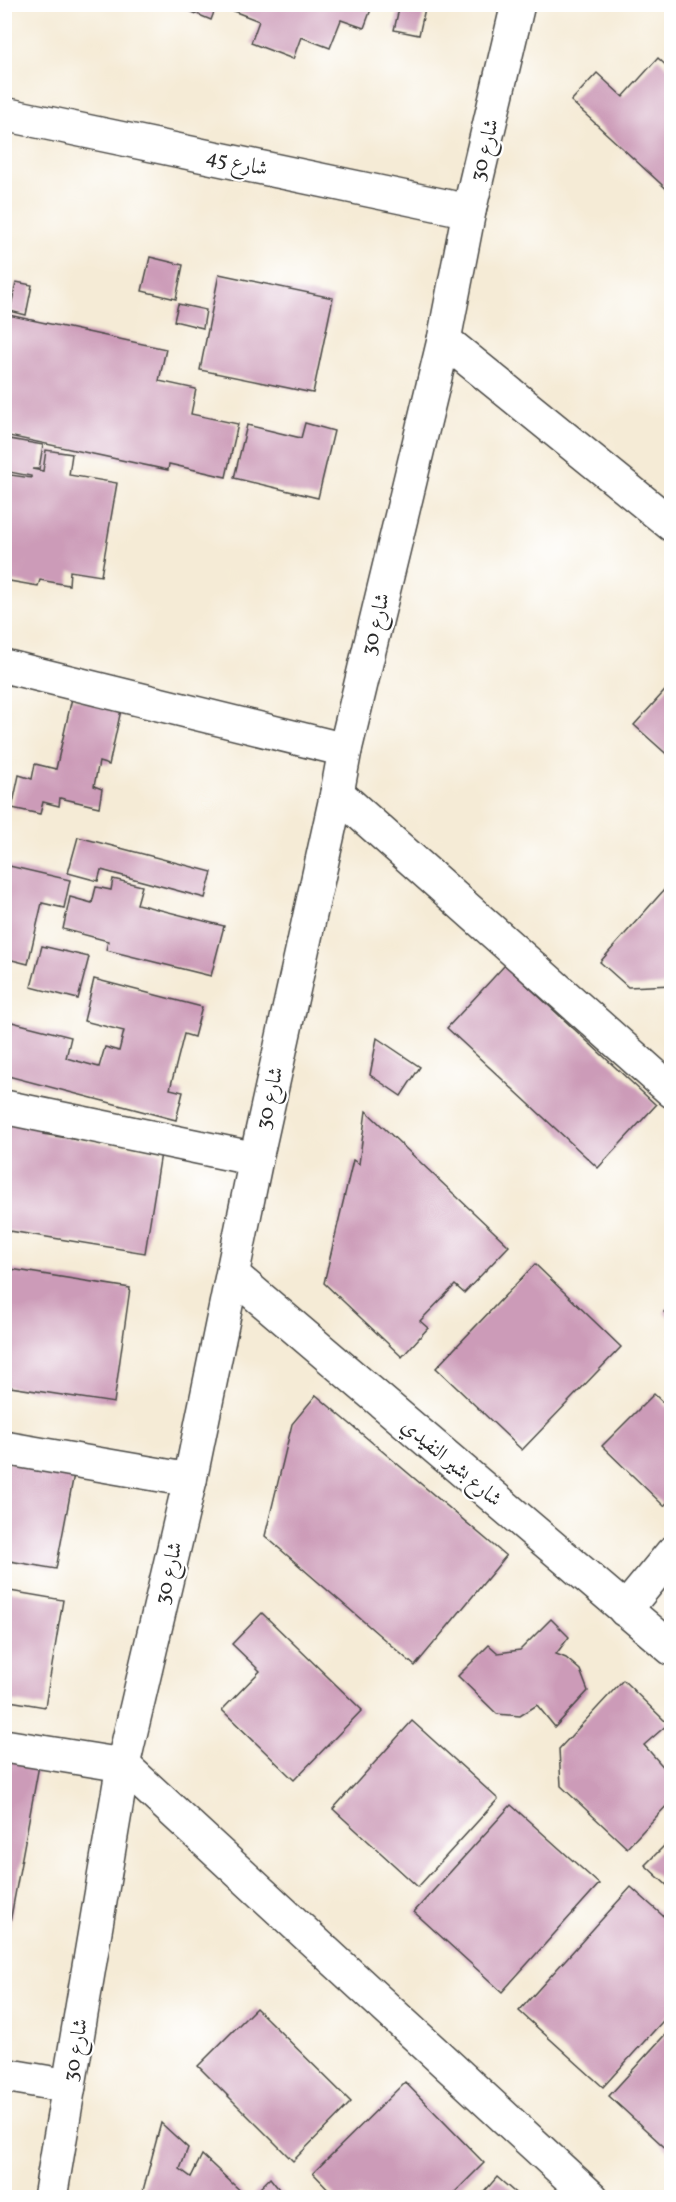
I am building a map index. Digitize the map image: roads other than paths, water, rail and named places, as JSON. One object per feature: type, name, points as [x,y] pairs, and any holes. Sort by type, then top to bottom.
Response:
[{"type":"street","name":"شارع 30","points":[[50,2198],[123,1765],[190,1480],[256,1159],[345,750],[444,340],[469,211],[518,4]]},
{"type":"street","name":"شارع 45","points":[[4,114],[469,211]]},
{"type":"street","points":[[444,340],[672,525]]},
{"type":"street","points":[[4,666],[345,750]]},
{"type":"street","points":[[337,793],[672,1091]]},
{"type":"street","points":[[4,1107],[256,1159]]},
{"type":"street","name":"شارع بشير النفيدي","points":[[233,1275],[672,1650]]},
{"type":"street","points":[[4,1448],[190,1480]]},
{"type":"street","points":[[626,1610],[672,1553]]},
{"type":"street","points":[[4,1746],[123,1765],[592,2198]]},
{"type":"street","points":[[4,2075],[69,2086]]}]
